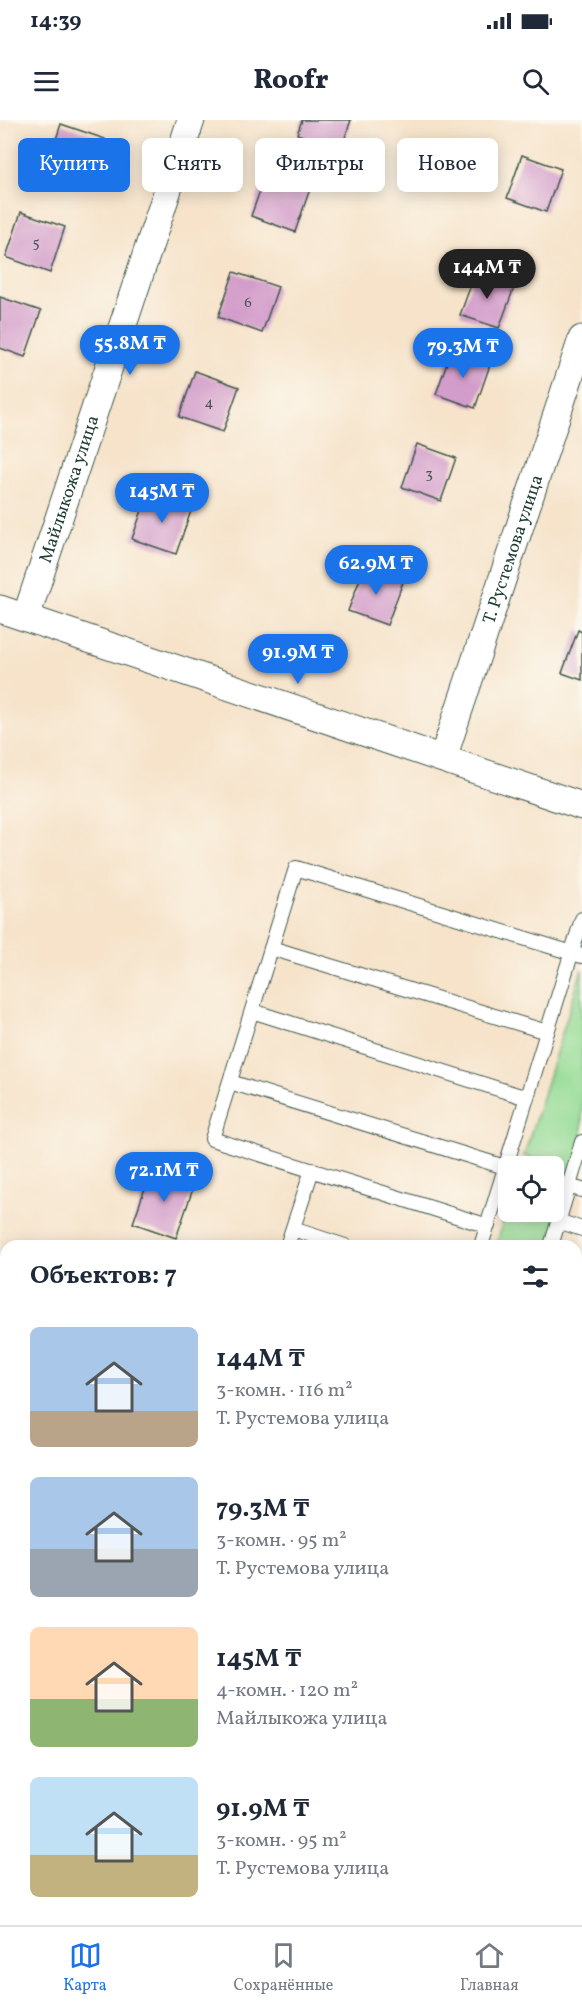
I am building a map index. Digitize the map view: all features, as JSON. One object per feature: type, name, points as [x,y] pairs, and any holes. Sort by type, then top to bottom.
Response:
[{"type":"street","name":"Майлыкожа улица","points":[[26,617],[191,120]]},
{"type":"street","name":"Т. Рустемова улица","points":[[443,758],[582,339]]},
{"type":"street","points":[[0,609],[582,806]]},
{"type":"lane","points":[[488,1226],[212,1139],[296,867],[577,954]]},
{"type":"lane","points":[[510,1156],[547,1032],[577,954],[582,920]]},
{"type":"lane","points":[[271,948],[547,1032]]},
{"type":"lane","points":[[252,1011],[527,1098]]},
{"type":"lane","points":[[230,1082],[498,1165]]},
{"type":"lane","points":[[564,1210],[575,1189],[582,1142]]},
{"type":"lane","points":[[289,1240],[312,1170]]},
{"type":"lane","points":[[483,1240],[498,1195]]},
{"type":"lane","points":[[553,1240],[558,1222]]},
{"type":"lane","points":[[561,1222],[582,1229]]},
{"type":"lane","points":[[292,1229],[326,1240]]},
{"type":"green space","points":[[582,969],[582,1142],[573,1173],[564,1170],[564,1156],[524,1156]]},
{"type":"green space","points":[[503,1222],[558,1222],[553,1240],[498,1240]]},
{"type":"building","points":[[302,120],[351,120],[345,138],[309,138],[297,134]]},
{"type":"building","points":[[61,124],[102,138],[56,138]]},
{"type":"building","points":[[522,155],[561,169],[546,212],[507,198]]},
{"type":"building","points":[[260,192],[309,192],[295,232],[251,216]]},
{"type":"building","points":[[21,212],[65,227],[50,273],[6,257]]},
{"type":"building","points":[[476,271],[515,285],[499,328],[460,315]]},
{"type":"building","points":[[234,272],[278,287],[262,333],[218,317]]},
{"type":"building","points":[[0,297],[41,311],[25,357],[0,348]]},
{"type":"building","points":[[451,351],[490,365],[475,408],[436,394]]},
{"type":"building","points":[[195,371],[239,387],[223,432],[179,417]]},
{"type":"building","points":[[417,444],[456,458],[441,501],[402,487]]},
{"type":"building","points":[[148,493],[192,508],[176,554],[132,539]]},
{"type":"building","points":[[364,568],[403,582],[387,625],[348,611]]},
{"type":"building","points":[[578,630],[582,632],[582,680],[562,673]]},
{"type":"building","points":[[152,1168],[195,1183],[176,1238],[133,1223]]}]
